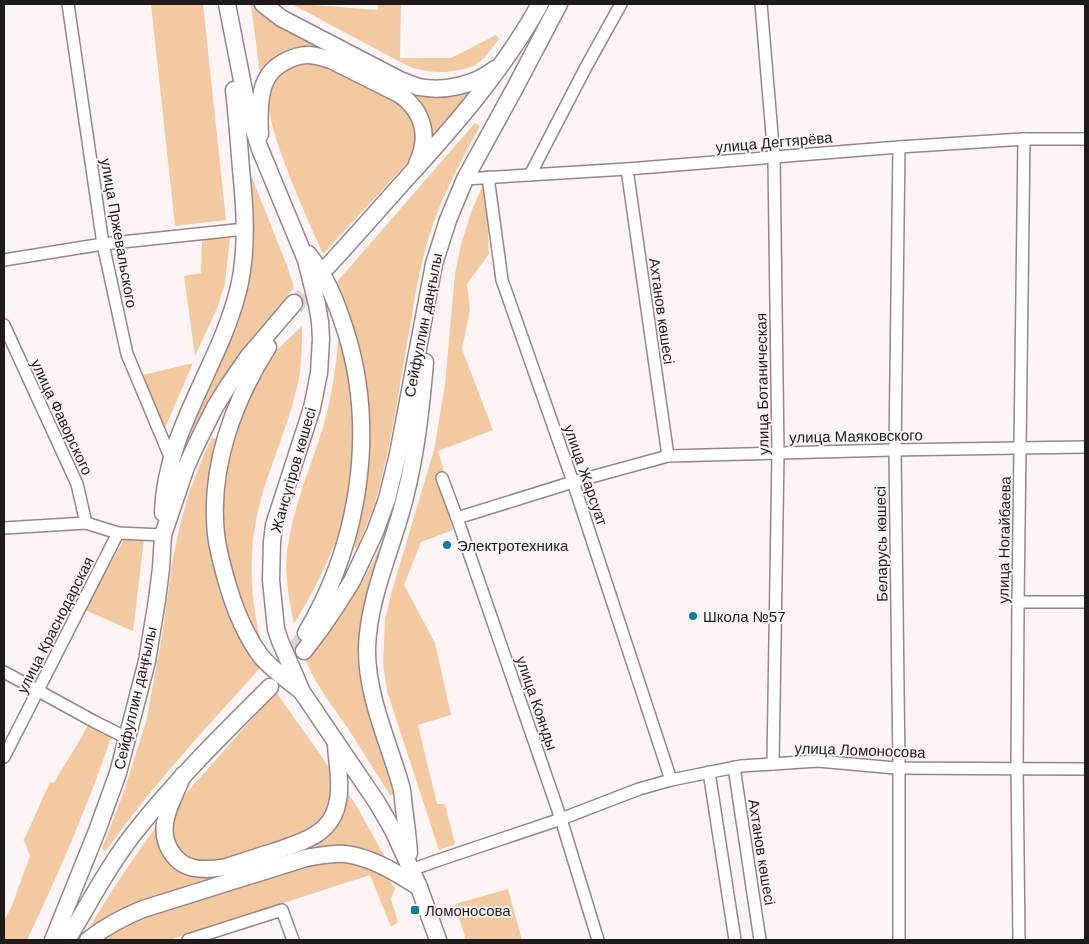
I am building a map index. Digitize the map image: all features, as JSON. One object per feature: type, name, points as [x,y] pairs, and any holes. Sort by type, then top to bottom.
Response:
[{"type":"main road","points":[[263,4],[281,18],[400,80],[420,87],[444,88],[458,86],[489,74],[503,64]]},
{"type":"main road","points":[[327,267],[443,139],[503,64],[540,4]]},
{"type":"main road","name":"Сейфуллин даңғылы","points":[[300,246],[317,265],[333,294],[342,318],[350,344],[358,384],[362,420],[360,475],[346,539],[338,567],[303,645],[328,618],[352,581],[382,515],[396,462],[442,235],[466,179],[558,4]]},
{"type":"main road","points":[[163,535],[164,501],[171,459],[179,435],[224,334],[239,289],[245,244],[243,185],[227,6]]},
{"type":"main road","name":"Жансүгіров көшесі","points":[[227,6],[248,112],[260,149],[308,268],[320,322],[319,373],[307,423],[274,525],[271,580],[276,629],[302,692],[376,801],[393,830],[419,887],[438,940]]},
{"type":"main road","points":[[260,149],[260,115],[263,87],[266,79],[286,61],[308,55],[320,56],[400,94],[414,108],[423,128],[424,138],[421,154],[410,176]]},
{"type":"main road","points":[[411,870],[401,788],[383,732],[368,674],[367,645],[374,599],[405,500],[416,446],[432,278]]},
{"type":"main road","name":"Сейфуллин даңғылы","points":[[53,940],[97,831],[118,772],[147,661],[159,584],[163,535],[186,467],[215,407],[228,386],[248,358],[295,305],[254,370],[234,411],[220,459],[215,505],[216,534],[222,566],[243,627],[260,656],[302,692]]},
{"type":"main road","points":[[67,940],[107,873],[138,827],[183,775],[270,687]]},
{"type":"main road","points":[[183,775],[166,816],[164,831],[168,846],[178,860],[185,865],[203,869],[226,867],[302,842],[316,835],[329,824],[334,815],[339,796],[336,742]]},
{"type":"main road","points":[[88,940],[104,928],[143,909],[306,858],[343,854],[360,857],[398,874],[419,887]]},
{"type":"street","name":"улица Пржевальского","points":[[68,4],[103,244],[127,354],[171,459]]},
{"type":"street","points":[[530,175],[586,67],[622,4]]},
{"type":"street","name":"улица Ботаническая","points":[[761,4],[774,158],[778,453],[773,764]]},
{"type":"street","name":"улица Дегтярёва","points":[[466,179],[627,169],[899,147],[1024,139],[1085,139]]},
{"type":"street","name":"улица Ногайбаева","points":[[1019,940],[1018,602],[1024,139]]},
{"type":"street","name":"Беларусь көшесі","points":[[899,147],[895,450],[899,940]]},
{"type":"street","name":"Ахтанов көшесі","points":[[627,169],[668,456]]},
{"type":"street","name":"улица Жарсуат","points":[[488,177],[502,280],[573,482],[671,780]]},
{"type":"street","points":[[4,260],[103,244],[245,229]]},
{"type":"street","name":"улица Фаворского","points":[[4,325],[77,484],[86,523]]},
{"type":"street","name":"улица Маяковского","points":[[457,518],[573,482],[668,456],[1085,447]]},
{"type":"street","name":"улица Коянды","points":[[442,478],[562,819],[598,940]]},
{"type":"street","points":[[4,528],[86,523],[118,533],[163,535]]},
{"type":"street","name":"улица Краснодарская","points":[[4,757],[118,533]]},
{"type":"street","points":[[1018,602],[1085,602]]},
{"type":"street","points":[[4,672],[127,738]]},
{"type":"street","name":"улица Ломоносова","points":[[411,870],[562,819],[639,789],[671,780],[734,767],[818,761],[899,768],[1085,769]]},
{"type":"street","name":"Ахтанов көшесі","points":[[734,767],[760,940]]},
{"type":"street","points":[[709,772],[735,940]]},
{"type":"street","points":[[188,940],[282,910],[293,940]]},
{"type":"shaded area","points":[[151,4],[203,4],[226,220],[175,226]]},
{"type":"shaded area","points":[[251,4],[256,4],[323,47],[302,48],[260,74]]},
{"type":"shaded area","points":[[292,4],[378,10],[378,4],[401,4],[400,58],[451,58],[496,35],[499,39],[479,63],[469,68],[439,72],[424,71],[402,63]]},
{"type":"shaded area","points":[[319,62],[405,106],[416,125],[416,146],[407,163],[323,254],[297,195],[278,144],[271,121],[268,101],[270,84],[290,64]]},
{"type":"shaded area","points":[[477,85],[431,138],[408,87]]},
{"type":"shaded area","points":[[475,123],[480,126],[457,169],[427,243],[416,291],[385,464],[373,509],[357,548],[351,545],[365,487],[336,283]]},
{"type":"shaded area","points":[[247,165],[294,287],[212,394],[187,440],[177,464],[183,441],[235,315]]},
{"type":"shaded area","points":[[482,187],[486,188],[489,254],[467,284],[470,310],[462,349],[493,430],[438,451],[444,471],[437,476],[453,530],[421,542],[404,585],[435,643],[451,715],[418,725],[437,804],[445,804],[455,844],[439,850],[387,691],[383,664],[385,619],[434,450],[445,385],[455,274],[461,244]]},
{"type":"shaded area","points":[[230,237],[225,283],[218,306],[195,356],[184,276],[201,273],[202,239]]},
{"type":"shaded area","points":[[302,326],[298,383],[264,489],[253,539],[253,593],[262,647],[247,619],[228,566],[222,520],[227,461],[232,437],[253,389],[277,350]]},
{"type":"shaded area","points":[[339,329],[350,374],[353,399],[354,450],[352,475],[343,521],[338,534],[315,586],[294,624],[287,579],[288,546],[295,512],[329,406]]},
{"type":"shaded area","points":[[193,363],[165,428],[143,375]]},
{"type":"shaded area","points":[[212,437],[218,440],[210,543],[215,571],[227,613],[237,634],[260,668],[161,780],[106,851],[102,849],[123,794],[146,722],[180,525],[189,493]]},
{"type":"shaded area","points":[[388,528],[364,638],[398,793],[390,795],[315,680],[305,659],[342,614],[363,581]]},
{"type":"shaded area","points":[[126,536],[144,539],[133,631],[85,610]]},
{"type":"shaded area","points":[[276,692],[332,774],[331,796],[323,818],[315,826],[296,837],[231,857],[207,860],[185,856],[175,848],[169,824],[175,806]]},
{"type":"shaded area","points":[[88,725],[112,735],[83,813],[27,940],[4,940],[4,921],[11,908],[30,856],[24,840],[50,782],[54,783]]},
{"type":"shaded area","points":[[345,789],[388,863],[314,850],[189,885],[141,902],[82,940],[99,911],[156,827],[157,839],[162,849],[177,866],[301,850]]},
{"type":"shaded area","points":[[338,857],[384,874],[395,888],[391,899],[398,922],[391,927],[370,875],[169,940],[97,940],[138,915]]},
{"type":"shaded area","points":[[508,889],[522,940],[466,940],[455,904]]},
{"type":"tunnel","points":[[295,308],[320,276]]},
{"type":"tunnel","points":[[282,671],[302,639]]},
{"type":"place","name":"Электротехника","points":[[447,545]]},
{"type":"place","name":"Школа №57","points":[[693,616]]},
{"type":"place","name":"Ломоносова","points":[[415,910]]}]
